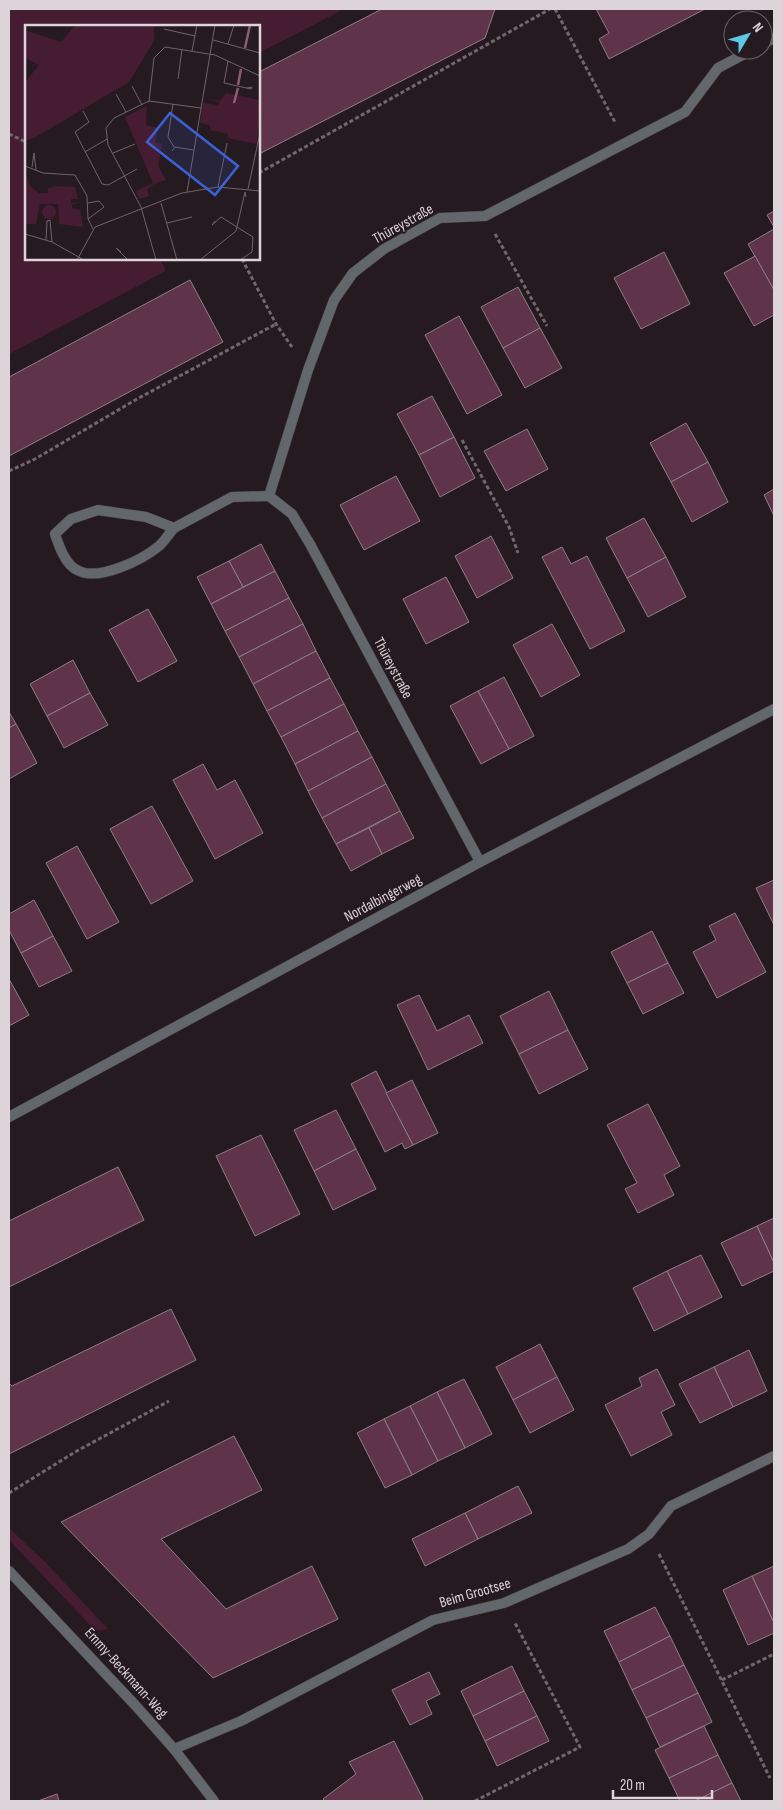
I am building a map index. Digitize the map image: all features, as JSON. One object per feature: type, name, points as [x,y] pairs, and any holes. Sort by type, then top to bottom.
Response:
[{"type":"street","name":"Thüreystraße","points":[[480,862],[310,544],[292,514],[269,496],[308,370],[334,300],[353,273],[384,249],[440,218],[486,216],[685,112],[718,68],[733,60]]},
{"type":"street","points":[[174,528],[146,517],[98,510],[71,519],[55,534],[62,553],[75,570],[89,575],[128,565],[159,545],[174,528],[232,497],[269,496]]},
{"type":"street","name":"Nordalbingerweg","points":[[9,1117],[480,862],[774,709]]},
{"type":"street","name":"Beim Grootsee","points":[[174,1749],[242,1721],[433,1620],[504,1603],[628,1549],[649,1534],[671,1506],[774,1456]]},
{"type":"street","name":"Emmy-Beckmann-Weg","points":[[9,1571],[136,1706],[174,1749],[214,1801]]},
{"type":"path","points":[[260,171],[550,9]]},
{"type":"path","points":[[555,9],[626,143]]},
{"type":"path","points":[[9,134],[25,142]]},
{"type":"path","points":[[486,216],[547,326]]},
{"type":"path","points":[[243,260],[276,324],[308,370]]},
{"type":"path","points":[[9,471],[35,459],[137,399],[276,324]]},
{"type":"path","points":[[462,440],[509,527],[518,553]]},
{"type":"path","points":[[9,1493],[75,1452],[168,1401]]},
{"type":"path","points":[[649,1534],[770,1778]]},
{"type":"path","points":[[475,1801],[580,1747],[504,1603]]},
{"type":"path","points":[[722,1680],[774,1654]]},
{"type":"shaded area","points":[[9,9],[344,9],[260,52],[260,25],[25,25],[25,260],[160,260],[166,271],[9,354]]},
{"type":"shaded area","points":[[9,1528],[45,1562],[108,1629],[96,1631],[9,1540]]},
{"type":"building","points":[[382,9],[495,9],[485,38],[260,153],[260,71]]},
{"type":"building","points":[[596,9],[705,9],[609,59],[599,39],[609,33]]},
{"type":"building","points":[[774,211],[774,227],[767,215]]},
{"type":"building","points":[[774,229],[774,290],[748,244]]},
{"type":"building","points":[[664,252],[690,304],[641,329],[614,278]]},
{"type":"building","points":[[755,256],[774,290],[774,315],[754,326],[724,273]]},
{"type":"building","points":[[190,280],[223,342],[9,456],[9,377]]},
{"type":"building","points":[[518,287],[540,328],[503,348],[481,307]]},
{"type":"building","points":[[459,316],[502,395],[467,414],[425,335]]},
{"type":"building","points":[[540,328],[562,368],[525,388],[503,348]]},
{"type":"building","points":[[432,396],[454,437],[419,455],[397,414]]},
{"type":"building","points":[[686,423],[708,462],[671,482],[650,443]]},
{"type":"building","points":[[527,429],[548,469],[506,491],[484,451]]},
{"type":"building","points":[[454,437],[475,478],[440,497],[419,455]]},
{"type":"building","points":[[708,462],[728,502],[692,522],[671,482]]},
{"type":"building","points":[[396,476],[420,521],[364,550],[340,505]]},
{"type":"building","points":[[774,489],[774,516],[764,495]]},
{"type":"building","points":[[644,518],[666,557],[627,578],[606,538]]},
{"type":"building","points":[[491,536],[513,578],[477,598],[455,556]]},
{"type":"building","points":[[261,544],[275,571],[243,587],[229,561]]},
{"type":"building","points":[[562,547],[571,564],[587,556],[625,631],[590,649],[542,557]]},
{"type":"building","points":[[666,557],[686,597],[648,617],[627,578]]},
{"type":"building","points":[[229,561],[243,587],[211,604],[197,577]]},
{"type":"building","points":[[275,571],[289,598],[225,631],[211,604]]},
{"type":"building","points":[[446,577],[469,622],[426,644],[403,599]]},
{"type":"building","points":[[289,598],[303,624],[239,657],[225,631]]},
{"type":"building","points":[[148,609],[177,661],[138,682],[109,630]]},
{"type":"building","points":[[303,624],[316,651],[253,684],[239,657]]},
{"type":"building","points":[[552,624],[580,675],[541,697],[513,645]]},
{"type":"building","points":[[316,651],[330,678],[267,711],[253,684]]},
{"type":"building","points":[[73,660],[90,693],[47,716],[30,684]]},
{"type":"building","points":[[504,677],[534,736],[509,749],[478,691]]},
{"type":"building","points":[[330,678],[344,704],[281,737],[267,711]]},
{"type":"building","points":[[478,691],[509,749],[481,764],[450,706]]},
{"type":"building","points":[[90,693],[108,725],[64,748],[47,716]]},
{"type":"building","points":[[344,704],[358,731],[295,764],[281,737]]},
{"type":"building","points":[[9,712],[16,724],[9,728]]},
{"type":"building","points":[[16,724],[37,763],[9,779],[9,728]]},
{"type":"building","points":[[358,731],[372,757],[308,791],[295,764]]},
{"type":"building","points":[[372,757],[386,784],[322,818],[308,791]]},
{"type":"building","points":[[203,764],[217,790],[235,780],[263,833],[215,859],[173,780]]},
{"type":"building","points":[[386,784],[400,811],[336,844],[322,818]]},
{"type":"building","points":[[152,806],[193,881],[151,904],[110,829]]},
{"type":"building","points":[[400,811],[414,838],[382,854],[369,828]]},
{"type":"building","points":[[369,828],[382,854],[351,871],[336,844]]},
{"type":"building","points":[[77,846],[119,922],[87,939],[46,863]]},
{"type":"building","points":[[774,880],[774,925],[756,888]]},
{"type":"building","points":[[34,900],[53,936],[21,953],[9,930],[9,914]]},
{"type":"building","points":[[735,913],[766,972],[717,998],[693,952],[716,940],[709,926]]},
{"type":"building","points":[[652,931],[668,963],[627,983],[611,952]]},
{"type":"building","points":[[53,936],[72,971],[39,987],[21,953]]},
{"type":"building","points":[[668,963],[684,993],[643,1014],[627,983]]},
{"type":"building","points":[[9,979],[29,1015],[9,1026]]},
{"type":"building","points":[[549,991],[568,1030],[519,1054],[500,1016]]},
{"type":"building","points":[[419,995],[437,1031],[469,1015],[483,1043],[428,1070],[397,1005]]},
{"type":"building","points":[[568,1030],[588,1069],[539,1094],[519,1054]]},
{"type":"building","points":[[376,1071],[413,1145],[405,1149],[402,1143],[385,1152],[351,1084]]},
{"type":"building","points":[[412,1080],[438,1133],[413,1145],[386,1093]]},
{"type":"building","points":[[648,1104],[680,1166],[664,1175],[674,1195],[638,1213],[625,1189],[637,1183],[607,1125]]},
{"type":"building","points":[[336,1110],[356,1149],[314,1171],[294,1130]]},
{"type":"building","points":[[261,1135],[300,1214],[255,1236],[216,1156]]},
{"type":"building","points":[[356,1149],[376,1189],[333,1210],[314,1171]]},
{"type":"building","points":[[118,1167],[144,1220],[9,1287],[9,1221]]},
{"type":"building","points":[[774,1218],[774,1263],[757,1226]]},
{"type":"building","points":[[757,1226],[774,1263],[774,1271],[742,1286],[721,1243]]},
{"type":"building","points":[[701,1255],[722,1297],[688,1314],[667,1271]]},
{"type":"building","points":[[667,1271],[688,1314],[654,1331],[633,1288]]},
{"type":"building","points":[[171,1309],[196,1360],[9,1454],[9,1383],[12,1386]]},
{"type":"building","points":[[540,1344],[557,1377],[513,1400],[496,1367]]},
{"type":"building","points":[[749,1350],[767,1391],[733,1407],[714,1367]]},
{"type":"building","points":[[714,1367],[733,1407],[700,1423],[679,1384]]},
{"type":"building","points":[[657,1369],[675,1405],[661,1412],[672,1435],[631,1456],[605,1405],[642,1386],[639,1378]]},
{"type":"building","points":[[557,1377],[574,1410],[530,1433],[513,1400]]},
{"type":"building","points":[[464,1379],[492,1434],[465,1448],[437,1392]]},
{"type":"building","points":[[437,1392],[465,1448],[438,1461],[410,1406]]},
{"type":"building","points":[[410,1406],[438,1461],[412,1475],[384,1419]]},
{"type":"building","points":[[384,1419],[412,1475],[385,1488],[357,1433]]},
{"type":"building","points":[[234,1436],[262,1490],[161,1539],[226,1609],[312,1566],[338,1619],[213,1678],[61,1522]]},
{"type":"building","points":[[518,1486],[532,1513],[478,1539],[465,1513]]},
{"type":"building","points":[[465,1513],[478,1539],[425,1566],[412,1539]]},
{"type":"building","points":[[774,1566],[774,1623],[752,1576]]},
{"type":"building","points":[[752,1576],[774,1623],[774,1633],[748,1645],[723,1590]]},
{"type":"building","points":[[655,1607],[670,1636],[619,1662],[604,1631]]},
{"type":"building","points":[[670,1636],[684,1665],[632,1690],[619,1662]]},
{"type":"building","points":[[684,1665],[698,1693],[646,1718],[632,1690]]},
{"type":"building","points":[[512,1666],[524,1691],[473,1716],[461,1691]]},
{"type":"building","points":[[429,1672],[440,1694],[426,1701],[432,1714],[410,1725],[392,1690]]},
{"type":"building","points":[[524,1691],[537,1716],[485,1741],[473,1716]]},
{"type":"building","points":[[698,1693],[712,1722],[660,1747],[646,1718]]},
{"type":"building","points":[[537,1716],[549,1741],[497,1766],[485,1741]]},
{"type":"building","points":[[704,1726],[718,1755],[669,1778],[655,1750]]},
{"type":"building","points":[[394,1741],[423,1799],[420,1801],[325,1801],[323,1799],[356,1774],[349,1762]]},
{"type":"building","points":[[718,1755],[732,1783],[695,1801],[680,1801],[669,1778]]},
{"type":"building","points":[[732,1783],[741,1801],[695,1801]]},
{"type":"building","points":[[57,1794],[59,1801],[38,1801]]}]
